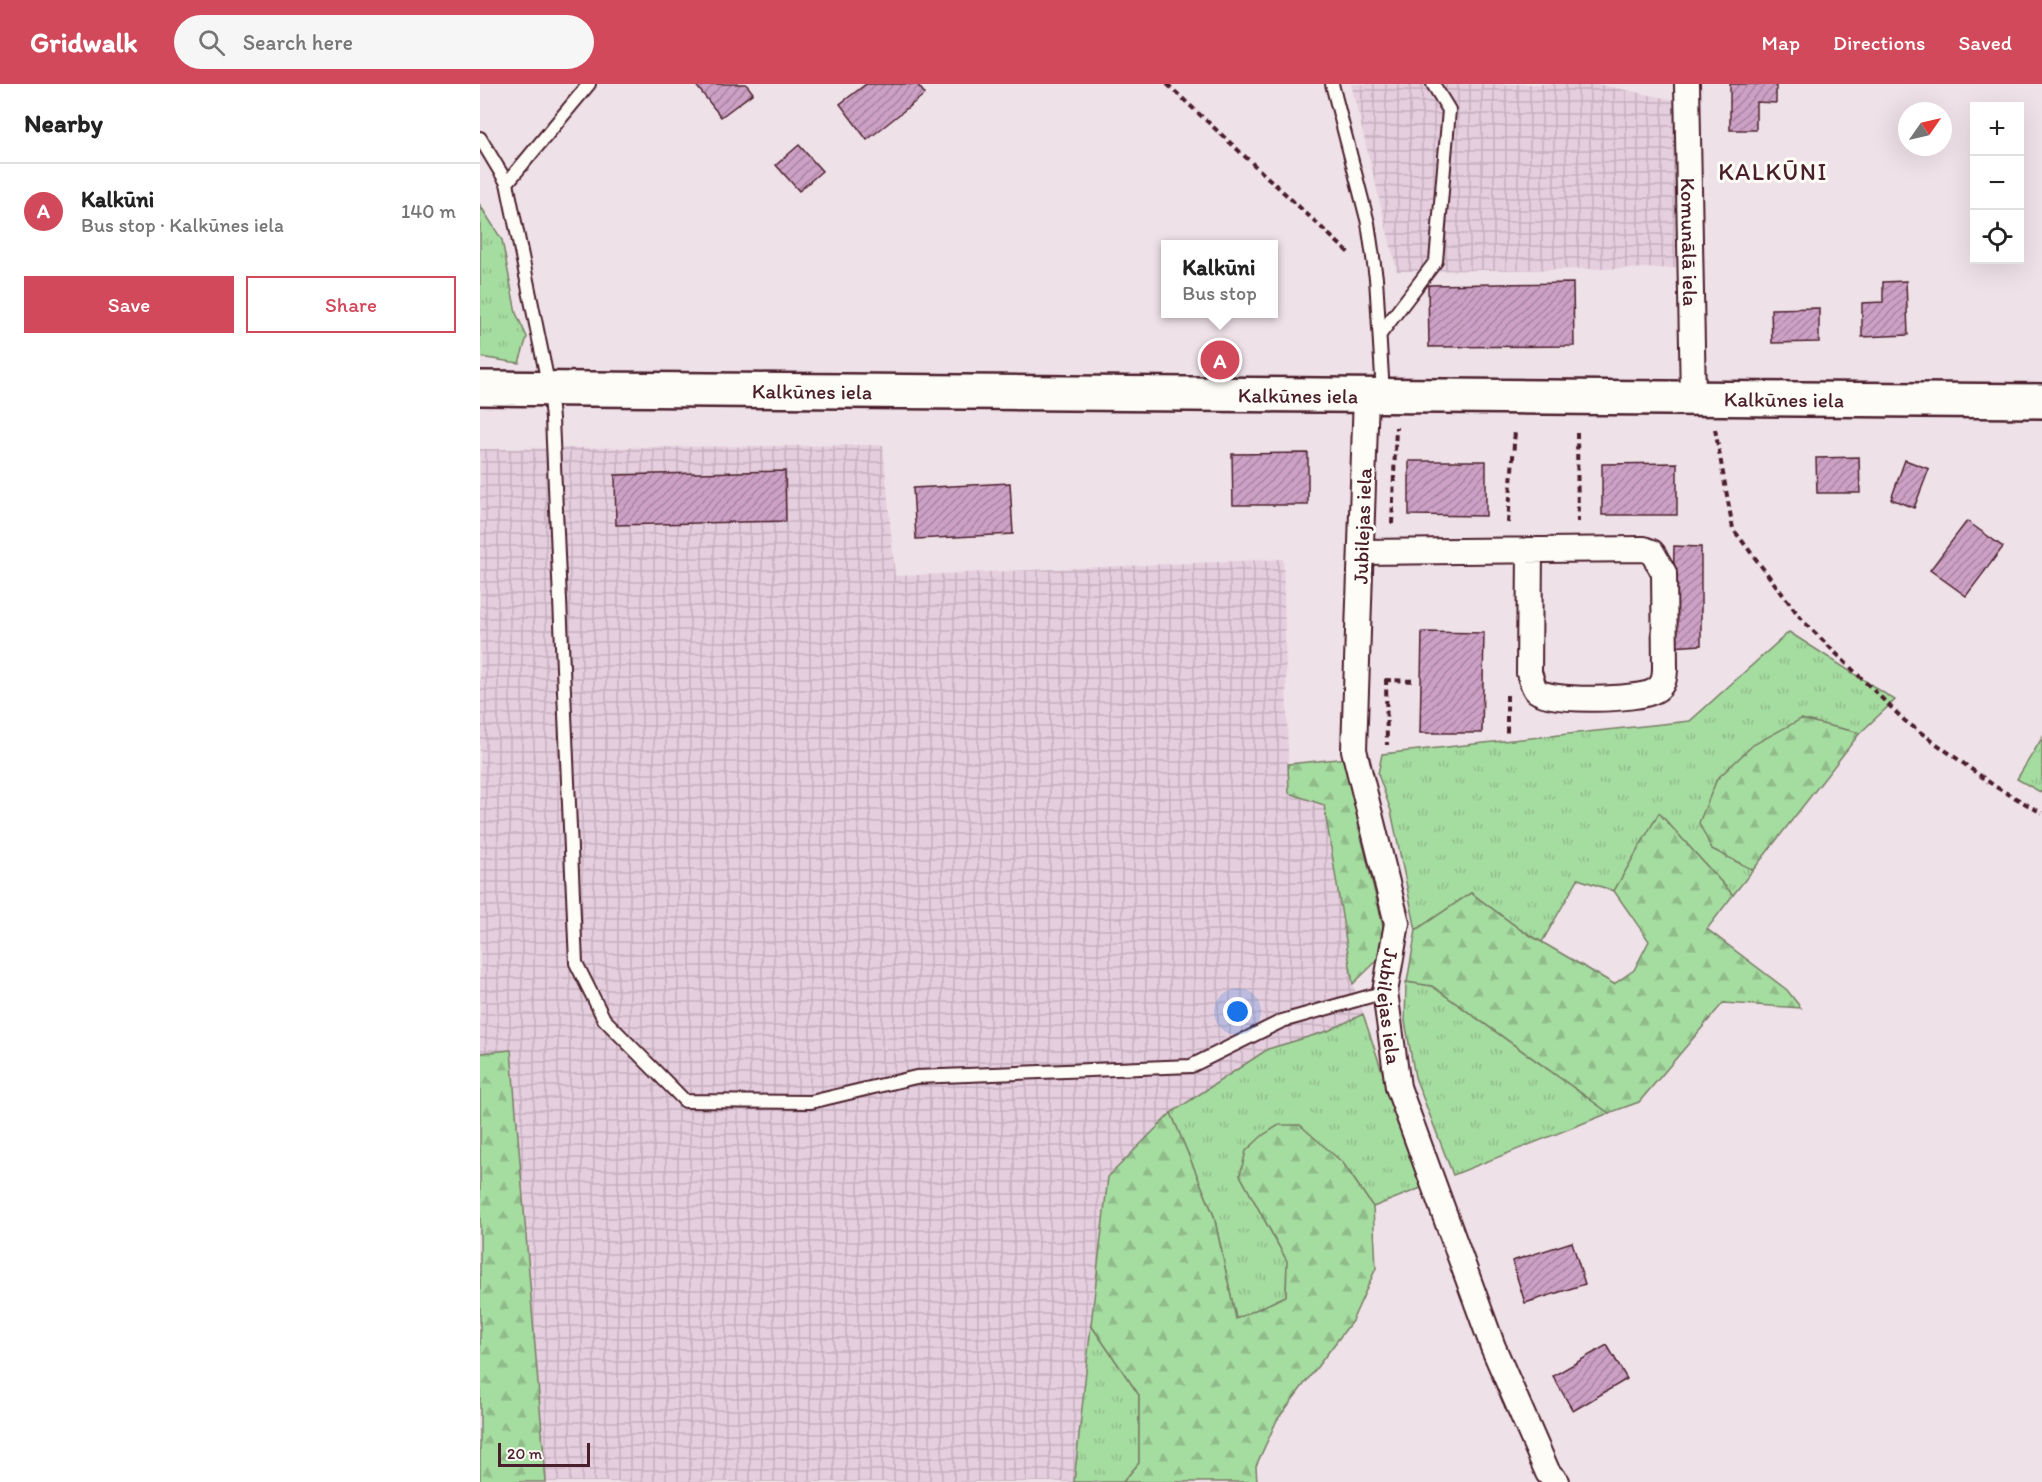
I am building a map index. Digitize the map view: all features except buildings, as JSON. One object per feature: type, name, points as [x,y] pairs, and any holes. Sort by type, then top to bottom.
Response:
[{"type":"main road","name":"Kalkūnes iela","points":[[480,388],[2042,401]]},
{"type":"street","name":"Komunālā iela","points":[[1684,85],[1702,398]]},
{"type":"street","name":"Jubilejas iela","points":[[1374,395],[1361,552],[1354,750],[1397,923],[1385,992],[1398,1087],[1493,1347],[1548,1473],[1557,1482]]},
{"type":"street","points":[[1361,552],[1392,551],[1644,549],[1652,552],[1664,573],[1664,679],[1654,692],[1631,698],[1550,698],[1536,691],[1529,673],[1530,550]]},
{"type":"lane","points":[[507,183],[589,84]]},
{"type":"lane","points":[[1332,84],[1368,223],[1376,278],[1381,333],[1374,395]]},
{"type":"lane","points":[[1381,333],[1436,261],[1449,110],[1433,84]]},
{"type":"lane","points":[[480,138],[507,183],[549,388],[576,963],[604,1019],[686,1101],[811,1102],[916,1077],[1191,1066],[1282,1021],[1385,992]]},
{"type":"path","points":[[1167,84],[1376,278]]},
{"type":"path","points":[[1702,398],[1733,529],[1803,621],[1905,721],[1996,788],[2042,813]]},
{"type":"path","points":[[1392,551],[1396,426]]},
{"type":"path","points":[[1577,433],[1578,550]]},
{"type":"path","points":[[1386,669],[1388,745]]},
{"type":"shaded area","points":[[1351,84],[1597,84],[1674,100],[1678,268],[1397,271]]},
{"type":"shaded area","points":[[883,445],[895,576],[1283,559],[1289,792],[1324,805],[1353,984],[1363,1014],[1328,1031],[1268,1049],[1171,1113],[1108,1177],[1074,1482],[546,1482],[511,1050],[480,1053],[480,449]]},
{"type":"green space","points":[[480,205],[502,240],[516,313],[527,337],[519,363],[480,357]]},
{"type":"green space","points":[[1789,632],[1895,700],[1860,733],[1801,719],[1712,849],[1753,870],[1733,895],[1659,813],[1614,891],[1578,879],[1542,942],[1521,930],[1471,893],[1416,930],[1391,811],[1378,774],[1382,754],[1690,721]]},
{"type":"green space","points":[[1801,719],[1860,733],[1753,870],[1712,849],[1699,823],[1717,779],[1753,745]]},
{"type":"green space","points":[[2042,738],[2042,793],[2017,779]]},
{"type":"green space","points":[[1348,758],[1358,824],[1387,951],[1353,984],[1324,805],[1289,793],[1288,764]]},
{"type":"green space","points":[[1659,813],[1733,895],[1707,929],[1787,990],[1801,1008],[1723,1003],[1639,1102],[1609,1113],[1432,986],[1407,982],[1416,930],[1471,893],[1521,930],[1614,984],[1634,970],[1649,941],[1614,891]]},
{"type":"green space","points":[[1406,982],[1432,986],[1609,1113],[1453,1175],[1415,1077],[1405,1021]]},
{"type":"green space","points":[[1363,1014],[1421,1188],[1373,1207],[1343,1163],[1240,1175],[1287,1261],[1286,1296],[1236,1319],[1214,1216],[1171,1113],[1268,1049],[1328,1031]]},
{"type":"green space","points":[[511,1050],[546,1482],[480,1482],[480,1053]]},
{"type":"green space","points":[[1171,1113],[1214,1216],[1236,1319],[1286,1296],[1287,1261],[1240,1175],[1246,1151],[1263,1135],[1279,1125],[1300,1125],[1343,1163],[1373,1207],[1376,1268],[1352,1321],[1277,1420],[1256,1466],[1257,1482],[1123,1482],[1139,1463],[1139,1395],[1091,1325],[1108,1177]]},
{"type":"green space","points":[[1091,1325],[1139,1395],[1139,1463],[1123,1482],[1074,1482]]},
{"type":"place","name":"Kalkūni","points":[[1220,360]]},
{"type":"district","name":"KALKŪNI","points":[[1773,171]]}]
